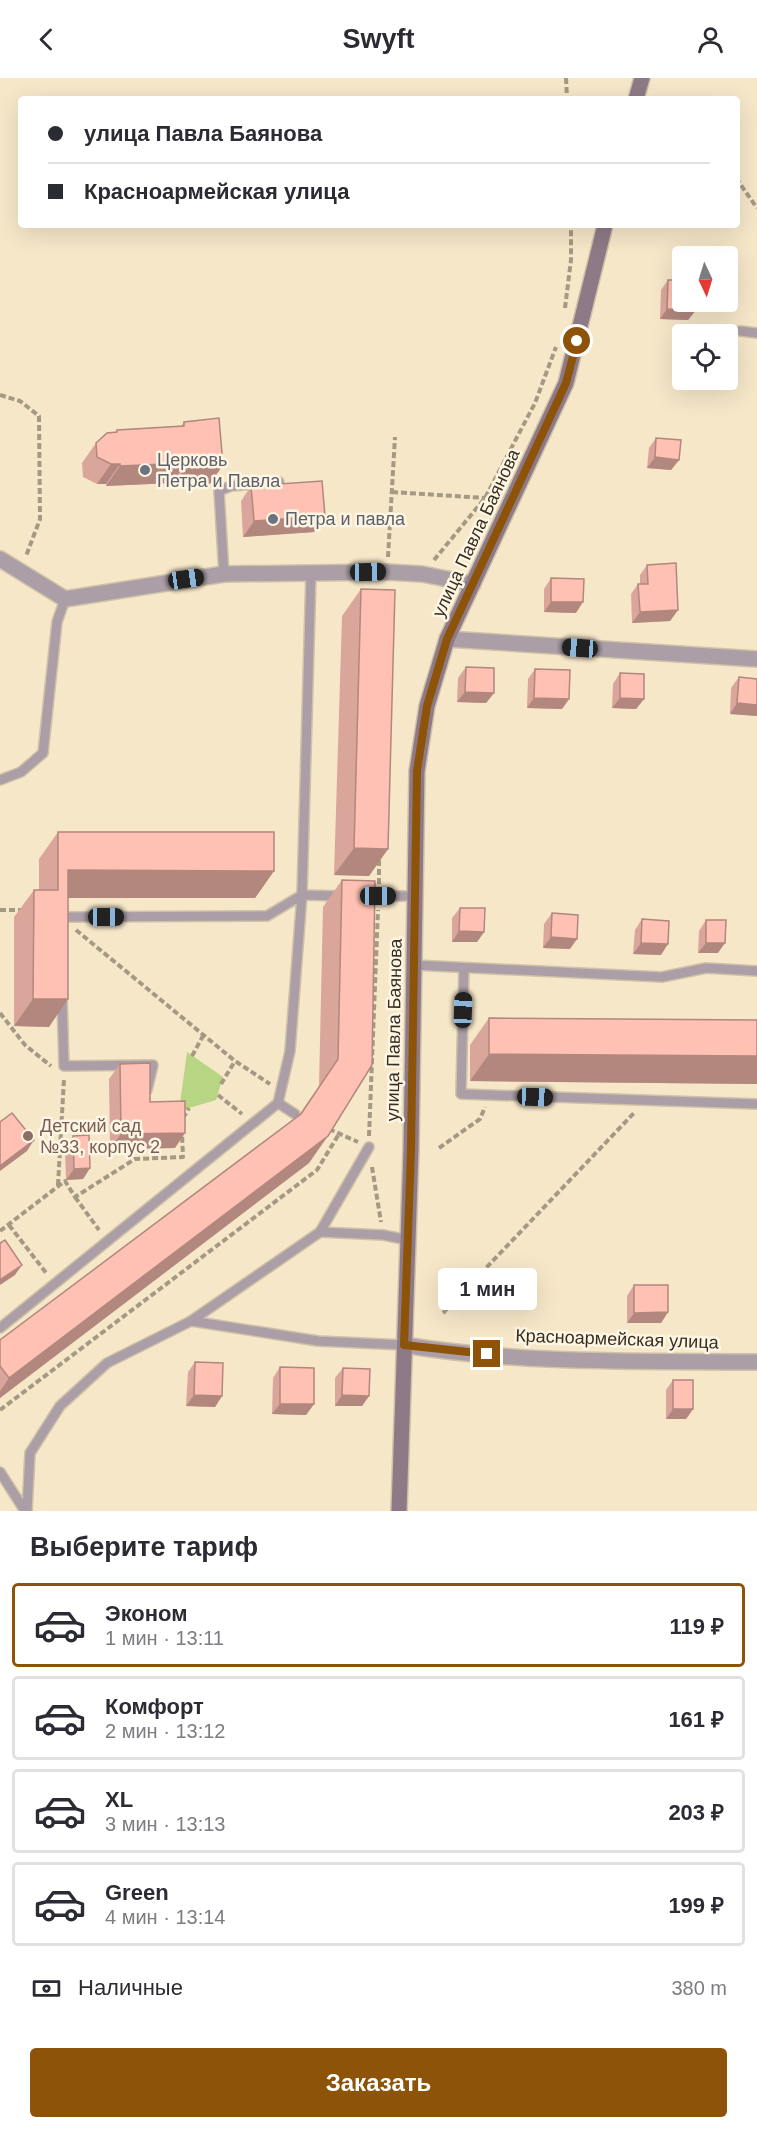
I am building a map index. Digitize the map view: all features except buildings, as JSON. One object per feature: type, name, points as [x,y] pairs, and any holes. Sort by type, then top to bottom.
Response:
[{"type":"main road","points":[[637,96],[642,78]]},
{"type":"main road","name":"улица Павла Баянова","points":[[399,1511],[408,1240],[417,771],[427,706],[447,639],[566,383],[604,228]]},
{"type":"street","points":[[0,559],[65,599],[224,574],[387,572],[422,574],[473,584]]},
{"type":"street","points":[[447,639],[757,659]]},
{"type":"street","name":"Красноармейская улица","points":[[404,1345],[442,1351],[598,1361],[757,1362]]},
{"type":"lane","points":[[740,331],[757,333]]},
{"type":"lane","points":[[224,574],[219,491],[231,486],[279,482]]},
{"type":"lane","points":[[0,1328],[106,1240],[279,1103],[290,1051],[302,896],[310,573]]},
{"type":"lane","points":[[0,780],[21,772],[43,753],[57,621],[65,599]]},
{"type":"lane","points":[[61,929],[61,917],[267,916],[302,896],[415,896]]},
{"type":"lane","points":[[414,965],[662,977],[706,968],[757,971]]},
{"type":"lane","points":[[464,968],[461,1094],[757,1104]]},
{"type":"lane","points":[[62,986],[64,1071],[153,1065],[145,1102]]},
{"type":"lane","points":[[279,1103],[295,1114]]},
{"type":"lane","points":[[26,1511],[30,1453],[60,1406],[107,1363],[191,1321],[320,1232],[369,1147]]},
{"type":"lane","points":[[320,1232],[383,1235],[408,1240]]},
{"type":"lane","points":[[191,1321],[318,1341],[404,1345]]},
{"type":"lane","points":[[0,1472],[26,1511]]},
{"type":"path","points":[[566,78],[567,96]]},
{"type":"path","points":[[740,184],[757,208]]},
{"type":"path","points":[[564,318],[572,260],[571,228]]},
{"type":"path","points":[[422,574],[485,498],[535,403],[558,340]]},
{"type":"path","points":[[0,395],[20,401],[39,416],[40,519],[20,572]]},
{"type":"path","points":[[387,572],[395,436]]},
{"type":"path","points":[[392,492],[485,498]]},
{"type":"path","points":[[0,910],[27,911]]},
{"type":"path","points":[[61,917],[235,1061],[282,1093]]},
{"type":"path","points":[[0,1013],[25,1045],[64,1071],[58,1186]]},
{"type":"path","points":[[192,1056],[204,1034]]},
{"type":"path","points":[[221,1084],[235,1061]]},
{"type":"path","points":[[218,1095],[255,1124]]},
{"type":"path","points":[[439,1148],[480,1119],[490,1095]]},
{"type":"path","points":[[443,1313],[647,1100]]},
{"type":"path","points":[[182,1120],[189,1108]]},
{"type":"path","points":[[0,1410],[317,1170],[339,1134],[322,1126]]},
{"type":"path","points":[[75,1197],[135,1159],[183,1157],[182,1130]]},
{"type":"path","points":[[0,1231],[65,1181],[106,1240]]},
{"type":"path","points":[[9,1225],[54,1283]]},
{"type":"green space","points":[[187,1052],[223,1077],[216,1100],[179,1111]]},
{"type":"place","name":"Церковь Петра и Павла","points":[[145,470]]},
{"type":"place","name":"Петра и павла","points":[[273,519]]},
{"type":"place","name":"Детский сад №33, корпус 2","points":[[28,1136]]},
{"type":"route","points":[[487,1354],[442,1351],[404,1345],[411,1150],[417,771],[427,706],[447,639],[566,383],[577,341]]}]
